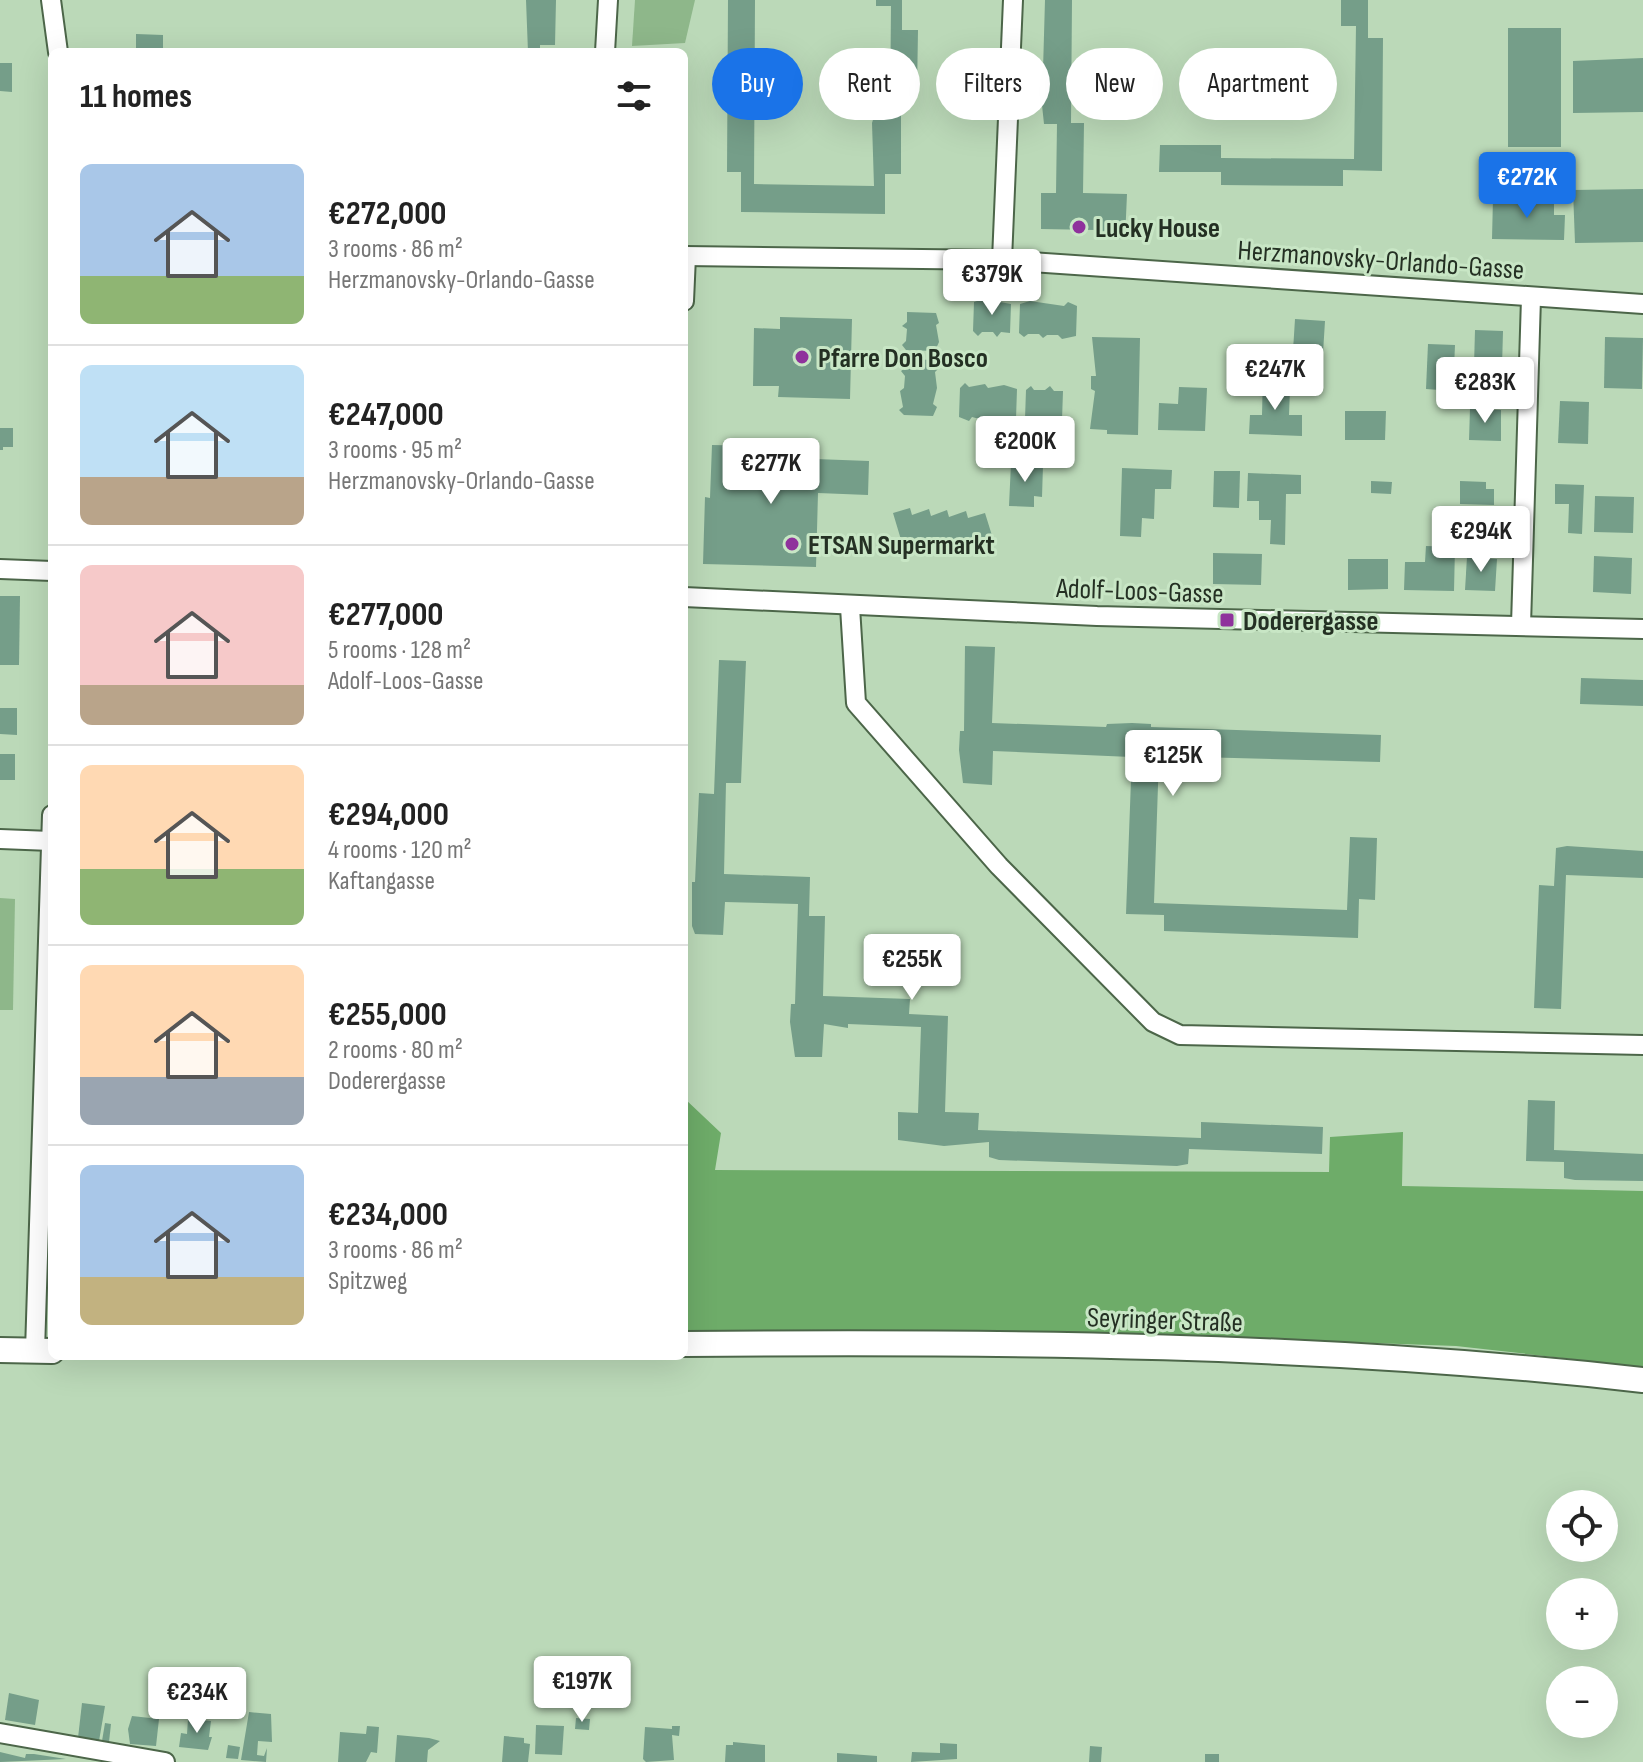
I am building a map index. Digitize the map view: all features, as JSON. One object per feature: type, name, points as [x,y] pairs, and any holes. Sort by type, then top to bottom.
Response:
[{"type":"main road","name":"Seyringer Straße","points":[[688,1344],[1122,1346],[1483,1362],[1643,1380]]},
{"type":"main road","points":[[0,1350],[44,1351]]},
{"type":"street","points":[[51,0],[57,48]]},
{"type":"street","points":[[605,48],[608,0]]},
{"type":"street","points":[[1002,260],[1013,0]]},
{"type":"street","name":"Herzmanovsky-Orlando-Gasse","points":[[688,256],[1002,260],[1643,304]]},
{"type":"street","points":[[1521,625],[1531,298]]},
{"type":"street","points":[[0,569],[48,571]]},
{"type":"street","name":"Adolf-Loos-Gasse","points":[[688,597],[850,607],[1256,622],[1643,629]]},
{"type":"street","points":[[850,607],[856,703],[999,866],[1153,1022],[1180,1035],[1643,1045]]},
{"type":"street","points":[[0,839],[48,841]]},
{"type":"street","points":[[44,1351],[48,1060]]},
{"type":"street","points":[[0,1733],[165,1762]]},
{"type":"green space","points":[[635,0],[695,0],[685,43],[632,46]]},
{"type":"green space","points":[[0,898],[15,899],[13,1010],[0,1010]]},
{"type":"green space","points":[[688,1102],[721,1133],[715,1170],[1329,1172],[1330,1137],[1403,1132],[1402,1186],[1643,1191],[1643,1367],[1456,1346],[1039,1331],[688,1331]]},
{"type":"building","points":[[526,0],[556,0],[555,45],[528,48]]},
{"type":"building","points":[[728,0],[755,0],[755,48],[728,48]]},
{"type":"building","points":[[876,0],[902,0],[902,30],[918,30],[918,48],[891,48],[891,6],[876,6]]},
{"type":"building","points":[[1045,0],[1072,0],[1072,48],[1066,48],[1066,120],[1084,123],[1083,193],[1127,194],[1125,239],[1096,239],[1096,230],[1041,229],[1041,193],[1056,193],[1057,124],[1044,124],[1044,120],[1050,120],[1050,48],[1044,48]]},
{"type":"building","points":[[1341,0],[1368,0],[1368,38],[1383,38],[1382,171],[1343,170],[1343,186],[1221,185],[1221,172],[1159,172],[1160,145],[1221,145],[1221,158],[1354,159],[1356,26],[1341,26]]},
{"type":"building","points":[[1508,28],[1561,28],[1561,147],[1508,147]]},
{"type":"building","points":[[136,34],[163,35],[163,48],[136,48]]},
{"type":"building","points":[[1643,58],[1643,112],[1573,113],[1573,61]]},
{"type":"building","points":[[0,63],[12,63],[12,92],[0,91]]},
{"type":"building","points":[[727,120],[754,120],[754,184],[874,186],[873,120],[901,120],[901,174],[885,174],[885,214],[741,212],[741,172],[727,172]]},
{"type":"building","points":[[1643,189],[1643,242],[1575,243],[1573,190]]},
{"type":"building","points":[[1493,198],[1554,199],[1554,215],[1565,215],[1564,240],[1492,239]]},
{"type":"building","points":[[983,299],[1011,304],[1010,333],[1001,332],[997,337],[993,332],[982,332],[978,336],[973,331],[974,302]]},
{"type":"building","points":[[1030,301],[1064,306],[1068,302],[1077,306],[1076,336],[1062,339],[1058,335],[1043,338],[1039,334],[1028,334],[1024,337],[1019,333],[1020,304]]},
{"type":"building","points":[[907,312],[936,313],[939,342],[935,351],[906,350],[902,345],[906,341],[907,329],[902,326],[907,322]]},
{"type":"building","name":"Pfarre Don Bosco","points":[[780,317],[852,319],[850,399],[778,397],[779,386],[753,386],[754,328],[780,329]]},
{"type":"building","points":[[1295,319],[1325,321],[1322,369],[1292,366]]},
{"type":"building","points":[[1475,330],[1503,331],[1502,367],[1474,366]]},
{"type":"building","points":[[1092,337],[1140,338],[1138,435],[1107,434],[1107,430],[1090,429],[1095,391],[1091,389],[1091,376],[1096,376]]},
{"type":"building","points":[[1605,337],[1643,338],[1642,389],[1604,388]]},
{"type":"building","points":[[1428,344],[1455,345],[1453,391],[1426,389]]},
{"type":"building","points":[[905,359],[935,360],[938,369],[935,372],[937,388],[933,404],[937,407],[933,416],[904,415],[899,410],[903,407],[900,391],[904,388],[905,376],[901,371],[905,368]]},
{"type":"building","points":[[1263,372],[1276,372],[1275,388],[1290,388],[1289,415],[1302,415],[1302,436],[1249,434],[1250,415],[1262,415]]},
{"type":"building","points":[[965,383],[969,387],[985,384],[988,388],[1004,385],[1017,389],[1016,419],[991,418],[987,421],[972,417],[969,421],[959,417],[960,388]]},
{"type":"building","points":[[1031,386],[1034,390],[1045,390],[1050,386],[1054,391],[1063,391],[1062,420],[1052,423],[1025,419],[1026,390]]},
{"type":"building","points":[[1179,387],[1207,388],[1205,431],[1158,430],[1159,403],[1178,404]]},
{"type":"building","points":[[1560,401],[1589,402],[1588,444],[1558,443]]},
{"type":"building","points":[[1470,409],[1501,410],[1501,441],[1469,440]]},
{"type":"building","points":[[1345,411],[1386,411],[1385,440],[1345,440]]},
{"type":"building","points":[[0,428],[13,428],[13,447],[0,450]]},
{"type":"building","points":[[712,445],[761,446],[760,457],[869,461],[868,495],[818,493],[816,567],[703,564],[705,497],[710,498]]},
{"type":"building","points":[[1011,463],[1043,465],[1042,497],[1034,496],[1034,507],[1009,506]]},
{"type":"building","points":[[1122,468],[1172,470],[1171,489],[1155,489],[1154,519],[1142,518],[1141,537],[1120,536]]},
{"type":"building","points":[[1214,471],[1240,471],[1239,508],[1213,507]]},
{"type":"building","points":[[1248,473],[1301,475],[1301,494],[1286,494],[1285,545],[1270,544],[1271,520],[1259,520],[1259,501],[1247,501]]},
{"type":"building","points":[[1371,481],[1392,482],[1391,494],[1371,493]]},
{"type":"building","points":[[1460,481],[1486,482],[1486,489],[1494,489],[1494,505],[1460,504]]},
{"type":"building","points":[[1555,484],[1584,485],[1582,534],[1568,533],[1569,504],[1555,504]]},
{"type":"building","points":[[1595,496],[1634,497],[1633,533],[1594,532]]},
{"type":"building","points":[[910,508],[912,515],[929,509],[931,516],[947,510],[949,517],[966,511],[968,518],[985,513],[994,542],[977,548],[975,541],[958,546],[956,540],[940,545],[938,538],[921,544],[919,537],[902,543],[893,513]]},
{"type":"building","points":[[1426,546],[1455,547],[1454,591],[1404,590],[1405,562],[1425,562]]},
{"type":"building","points":[[1213,553],[1262,554],[1261,585],[1213,584]]},
{"type":"building","points":[[1594,556],[1632,558],[1631,594],[1593,592]]},
{"type":"building","points":[[1467,557],[1497,559],[1495,591],[1465,590]]},
{"type":"building","points":[[1348,559],[1388,559],[1388,589],[1348,590]]},
{"type":"building","points":[[0,596],[20,596],[19,665],[0,665]]},
{"type":"building","points":[[965,646],[995,647],[992,723],[1106,727],[1107,724],[1132,723],[1151,724],[1151,727],[1381,735],[1380,762],[1159,756],[1154,903],[1347,910],[1350,837],[1377,838],[1375,900],[1359,899],[1358,938],[1164,931],[1164,915],[1126,914],[1131,780],[1127,780],[1127,764],[1130,764],[1131,757],[993,751],[992,785],[963,783],[959,750],[960,731],[964,731]]},
{"type":"building","points":[[719,660],[746,661],[741,783],[726,783],[724,874],[810,877],[809,916],[825,916],[823,996],[910,999],[909,1014],[948,1016],[945,1112],[979,1113],[978,1130],[1201,1138],[1201,1122],[1323,1127],[1322,1154],[1189,1149],[1188,1164],[1177,1166],[999,1160],[989,1157],[989,1142],[944,1146],[898,1140],[898,1112],[918,1113],[921,1027],[848,1024],[848,1028],[824,1024],[822,1057],[795,1057],[790,1022],[791,1004],[795,1004],[798,904],[725,902],[723,935],[695,934],[692,926],[699,793],[714,794]]},
{"type":"building","points":[[1581,678],[1643,680],[1643,706],[1580,704]]},
{"type":"building","points":[[0,708],[17,708],[17,735],[0,734]]},
{"type":"building","points":[[0,754],[15,754],[15,780],[0,780]]},
{"type":"building","points":[[1556,848],[1643,851],[1643,878],[1566,875],[1561,1009],[1534,1008],[1539,885],[1554,886]]},
{"type":"building","points":[[1528,1100],[1555,1101],[1554,1150],[1643,1154],[1643,1181],[1575,1180],[1564,1178],[1564,1162],[1526,1161]]},
{"type":"building","points":[[9,1693],[39,1700],[35,1725],[5,1720]]},
{"type":"building","points":[[82,1703],[105,1706],[99,1741],[78,1738]]},
{"type":"building","points":[[249,1712],[271,1714],[272,1742],[258,1741],[257,1755],[264,1756],[267,1748],[266,1762],[241,1760]]},
{"type":"building","points":[[132,1716],[159,1719],[156,1746],[130,1744],[128,1729]]},
{"type":"building","points":[[576,1718],[590,1719],[589,1730],[575,1729]]},
{"type":"building","points":[[188,1719],[211,1721],[209,1737],[212,1737],[208,1750],[179,1747],[181,1733],[187,1734]]},
{"type":"building","points":[[105,1723],[111,1724],[109,1742],[102,1741]]},
{"type":"building","points":[[536,1725],[564,1726],[562,1755],[535,1754]]},
{"type":"building","points":[[367,1726],[379,1727],[377,1753],[371,1752],[366,1762],[338,1762],[340,1732],[366,1734]]},
{"type":"building","points":[[672,1726],[680,1726],[679,1736],[672,1735],[674,1760],[646,1762],[643,1759],[645,1727],[672,1729]]},
{"type":"building","points":[[397,1735],[440,1741],[428,1750],[427,1762],[395,1762]]},
{"type":"building","points":[[504,1736],[524,1738],[524,1743],[530,1744],[528,1762],[502,1762]]},
{"type":"building","points":[[733,1742],[765,1745],[765,1762],[725,1762],[726,1745],[733,1745]]},
{"type":"building","points":[[940,1743],[957,1744],[957,1759],[911,1762],[912,1752],[940,1753]]},
{"type":"building","points":[[228,1745],[240,1747],[238,1759],[226,1758]]},
{"type":"building","points":[[1090,1746],[1102,1747],[1101,1762],[1089,1762]]},
{"type":"building","points":[[0,1752],[25,1758],[26,1754],[34,1754],[66,1759],[0,1762]]},
{"type":"building","points":[[837,1753],[877,1756],[877,1762],[837,1762]]},
{"type":"building","points":[[1205,1754],[1219,1754],[1219,1762],[1205,1762]]},
{"type":"place","name":"Lucky House","points":[[1079,227]]},
{"type":"place","name":"Pfarre Don Bosco","points":[[802,357]]},
{"type":"place","name":"ETSAN Supermarkt","points":[[792,544]]},
{"type":"place","name":"Doderergasse","points":[[1227,620]]}]
